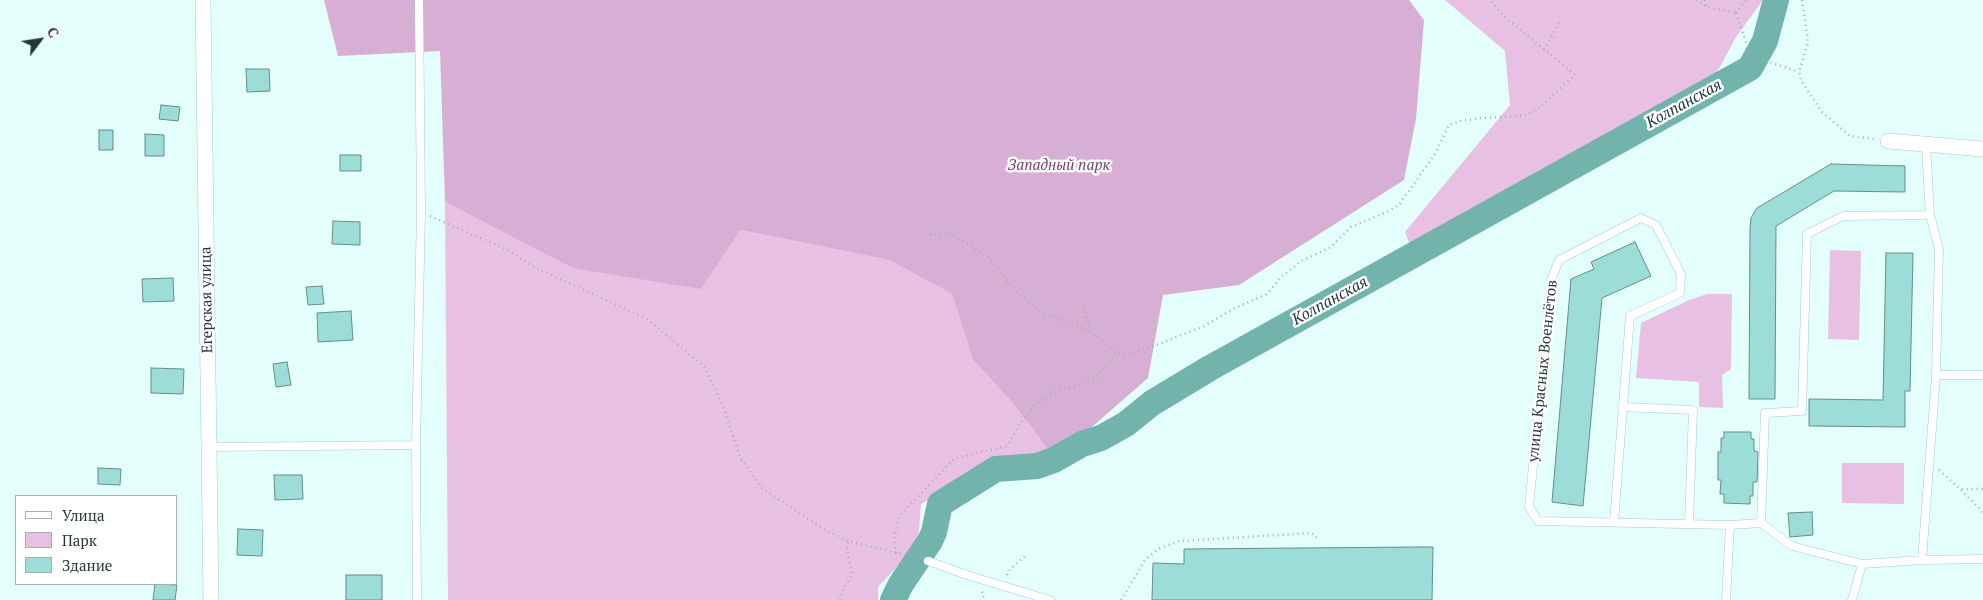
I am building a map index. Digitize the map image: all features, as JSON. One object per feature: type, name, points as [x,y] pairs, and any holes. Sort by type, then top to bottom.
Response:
[{"type":"street","name":"Егерская улица","points":[[203,0],[211,600]]},
{"type":"street","points":[[1888,141],[1983,149]]},
{"type":"lane","points":[[416,600],[416,445],[421,212],[419,0]]},
{"type":"lane","points":[[1922,560],[1931,462],[1936,375],[1939,249],[1930,215],[1926,145]]},
{"type":"lane","points":[[1930,215],[1843,216],[1806,234],[1802,411],[1765,413],[1761,523],[1792,546],[1862,564],[1922,560],[1983,559]]},
{"type":"lane","name":"улица Красных Военлётов","points":[[1614,522],[1630,316],[1680,293],[1681,274],[1656,225],[1642,218],[1559,260],[1551,280],[1529,507],[1538,521],[1730,525],[1761,523]]},
{"type":"lane","points":[[1936,375],[1983,375]]},
{"type":"lane","points":[[1622,407],[1693,410],[1689,523]]},
{"type":"lane","points":[[210,447],[416,445]]},
{"type":"lane","points":[[1726,600],[1730,525]]},
{"type":"lane","points":[[928,560],[1050,600]]},
{"type":"lane","points":[[1852,600],[1862,564]]},
{"type":"path","points":[[930,235],[948,232],[968,244],[989,258],[1012,287],[1040,311],[1091,332],[1116,352],[1127,355],[1204,326],[1234,308],[1267,294],[1281,277],[1302,261],[1331,247],[1351,227],[1398,205],[1435,154],[1449,125],[1460,121],[1481,118],[1523,116],[1538,109],[1575,75],[1506,18],[1490,0]]},
{"type":"path","points":[[1696,0],[1707,7],[1736,13]]},
{"type":"path","points":[[1705,0],[1707,7]]},
{"type":"path","points":[[1736,13],[1746,0]]},
{"type":"path","points":[[1802,0],[1808,42],[1799,72],[1802,82],[1822,112],[1850,136],[1888,141]]},
{"type":"path","points":[[1736,13],[1750,53],[1761,59],[1799,72]]},
{"type":"path","points":[[1544,50],[1561,20]]},
{"type":"path","points":[[421,212],[508,250],[536,268],[647,319],[704,366],[723,406],[741,459],[763,489],[825,530],[848,541],[928,560]]},
{"type":"path","points":[[1083,307],[1091,332]]},
{"type":"path","points":[[896,553],[894,537],[900,515],[955,458],[1008,446],[1020,423],[1034,406],[1058,390],[1073,388],[1093,380],[1112,360],[1116,352]]},
{"type":"path","points":[[1931,462],[1983,512]]},
{"type":"path","points":[[1960,490],[1983,489]]},
{"type":"path","points":[[1121,600],[1145,560],[1158,549],[1179,541],[1312,533],[1319,540]]},
{"type":"path","points":[[840,600],[845,586],[852,575],[848,557],[848,541]]},
{"type":"path","points":[[1003,586],[1010,569],[1025,556]]},
{"type":"green space","name":"Западный парк","points":[[324,0],[1409,0],[1424,20],[1416,119],[1404,180],[1239,285],[1163,295],[1148,378],[1054,460],[1034,430],[1010,400],[973,360],[952,294],[889,260],[740,230],[701,289],[572,268],[445,202],[440,51],[338,56]]},
{"type":"green space","points":[[1445,0],[1763,0],[1736,37],[1714,78],[1411,248],[1405,232],[1510,105],[1505,51]]},
{"type":"green space","points":[[445,202],[572,268],[740,230],[889,260],[952,294],[973,360],[1010,400],[1034,430],[1054,460],[1011,465],[992,464],[921,504],[918,544],[878,587],[878,600],[448,600]]},
{"type":"green space","points":[[1830,250],[1861,251],[1859,340],[1828,339]]},
{"type":"green space","points":[[1707,294],[1732,294],[1731,369],[1722,375],[1723,408],[1699,407],[1699,382],[1636,378],[1641,323],[1689,300]]},
{"type":"green space","points":[[1842,463],[1904,463],[1904,504],[1842,503]]},
{"type":"building","points":[[246,69],[269,69],[270,91],[247,92]]},
{"type":"building","points":[[161,105],[180,107],[178,121],[159,119]]},
{"type":"building","points":[[99,130],[113,130],[113,150],[99,150]]},
{"type":"building","points":[[145,134],[164,135],[164,156],[145,156]]},
{"type":"building","points":[[340,155],[361,155],[361,171],[340,171]]},
{"type":"building","points":[[1831,164],[1905,166],[1905,192],[1834,191],[1776,226],[1775,399],[1749,399],[1751,218],[1757,208]]},
{"type":"building","points":[[333,221],[360,222],[360,245],[332,244]]},
{"type":"building","points":[[1635,242],[1651,276],[1602,298],[1583,506],[1552,502],[1571,279],[1594,269],[1591,262]]},
{"type":"building","points":[[1886,253],[1913,253],[1910,391],[1905,391],[1905,427],[1809,426],[1809,399],[1883,400]]},
{"type":"building","points":[[173,278],[174,301],[143,302],[142,279]]},
{"type":"building","points":[[322,286],[324,304],[308,305],[306,287]]},
{"type":"building","points":[[351,311],[353,340],[318,342],[317,313]]},
{"type":"building","points":[[287,362],[291,385],[276,387],[273,364]]},
{"type":"building","points":[[151,368],[184,369],[183,394],[151,393]]},
{"type":"building","points":[[1724,432],[1751,432],[1751,439],[1754,439],[1754,451],[1758,452],[1757,482],[1753,482],[1753,496],[1750,496],[1750,504],[1724,503],[1724,494],[1720,494],[1721,480],[1718,480],[1718,452],[1721,452],[1721,438],[1724,438]]},
{"type":"building","points":[[98,468],[121,469],[120,485],[98,484]]},
{"type":"building","points":[[274,475],[302,475],[303,499],[275,500]]},
{"type":"building","points":[[1812,512],[1813,535],[1790,537],[1788,513]]},
{"type":"building","points":[[238,529],[263,530],[262,556],[237,555]]},
{"type":"building","points":[[1433,547],[1432,600],[1152,600],[1153,563],[1184,564],[1184,549]]},
{"type":"building","points":[[346,575],[382,575],[382,600],[346,600]]},
{"type":"building","points":[[155,585],[177,585],[175,600],[153,600]]},
{"type":"waterway","name":"Колпанская","points":[[893,600],[901,584],[930,541],[934,532],[940,504],[996,469],[1037,466],[1054,460],[1082,444],[1101,438],[1126,424],[1152,403],[1210,368],[1750,68],[1765,41],[1776,0]]}]
